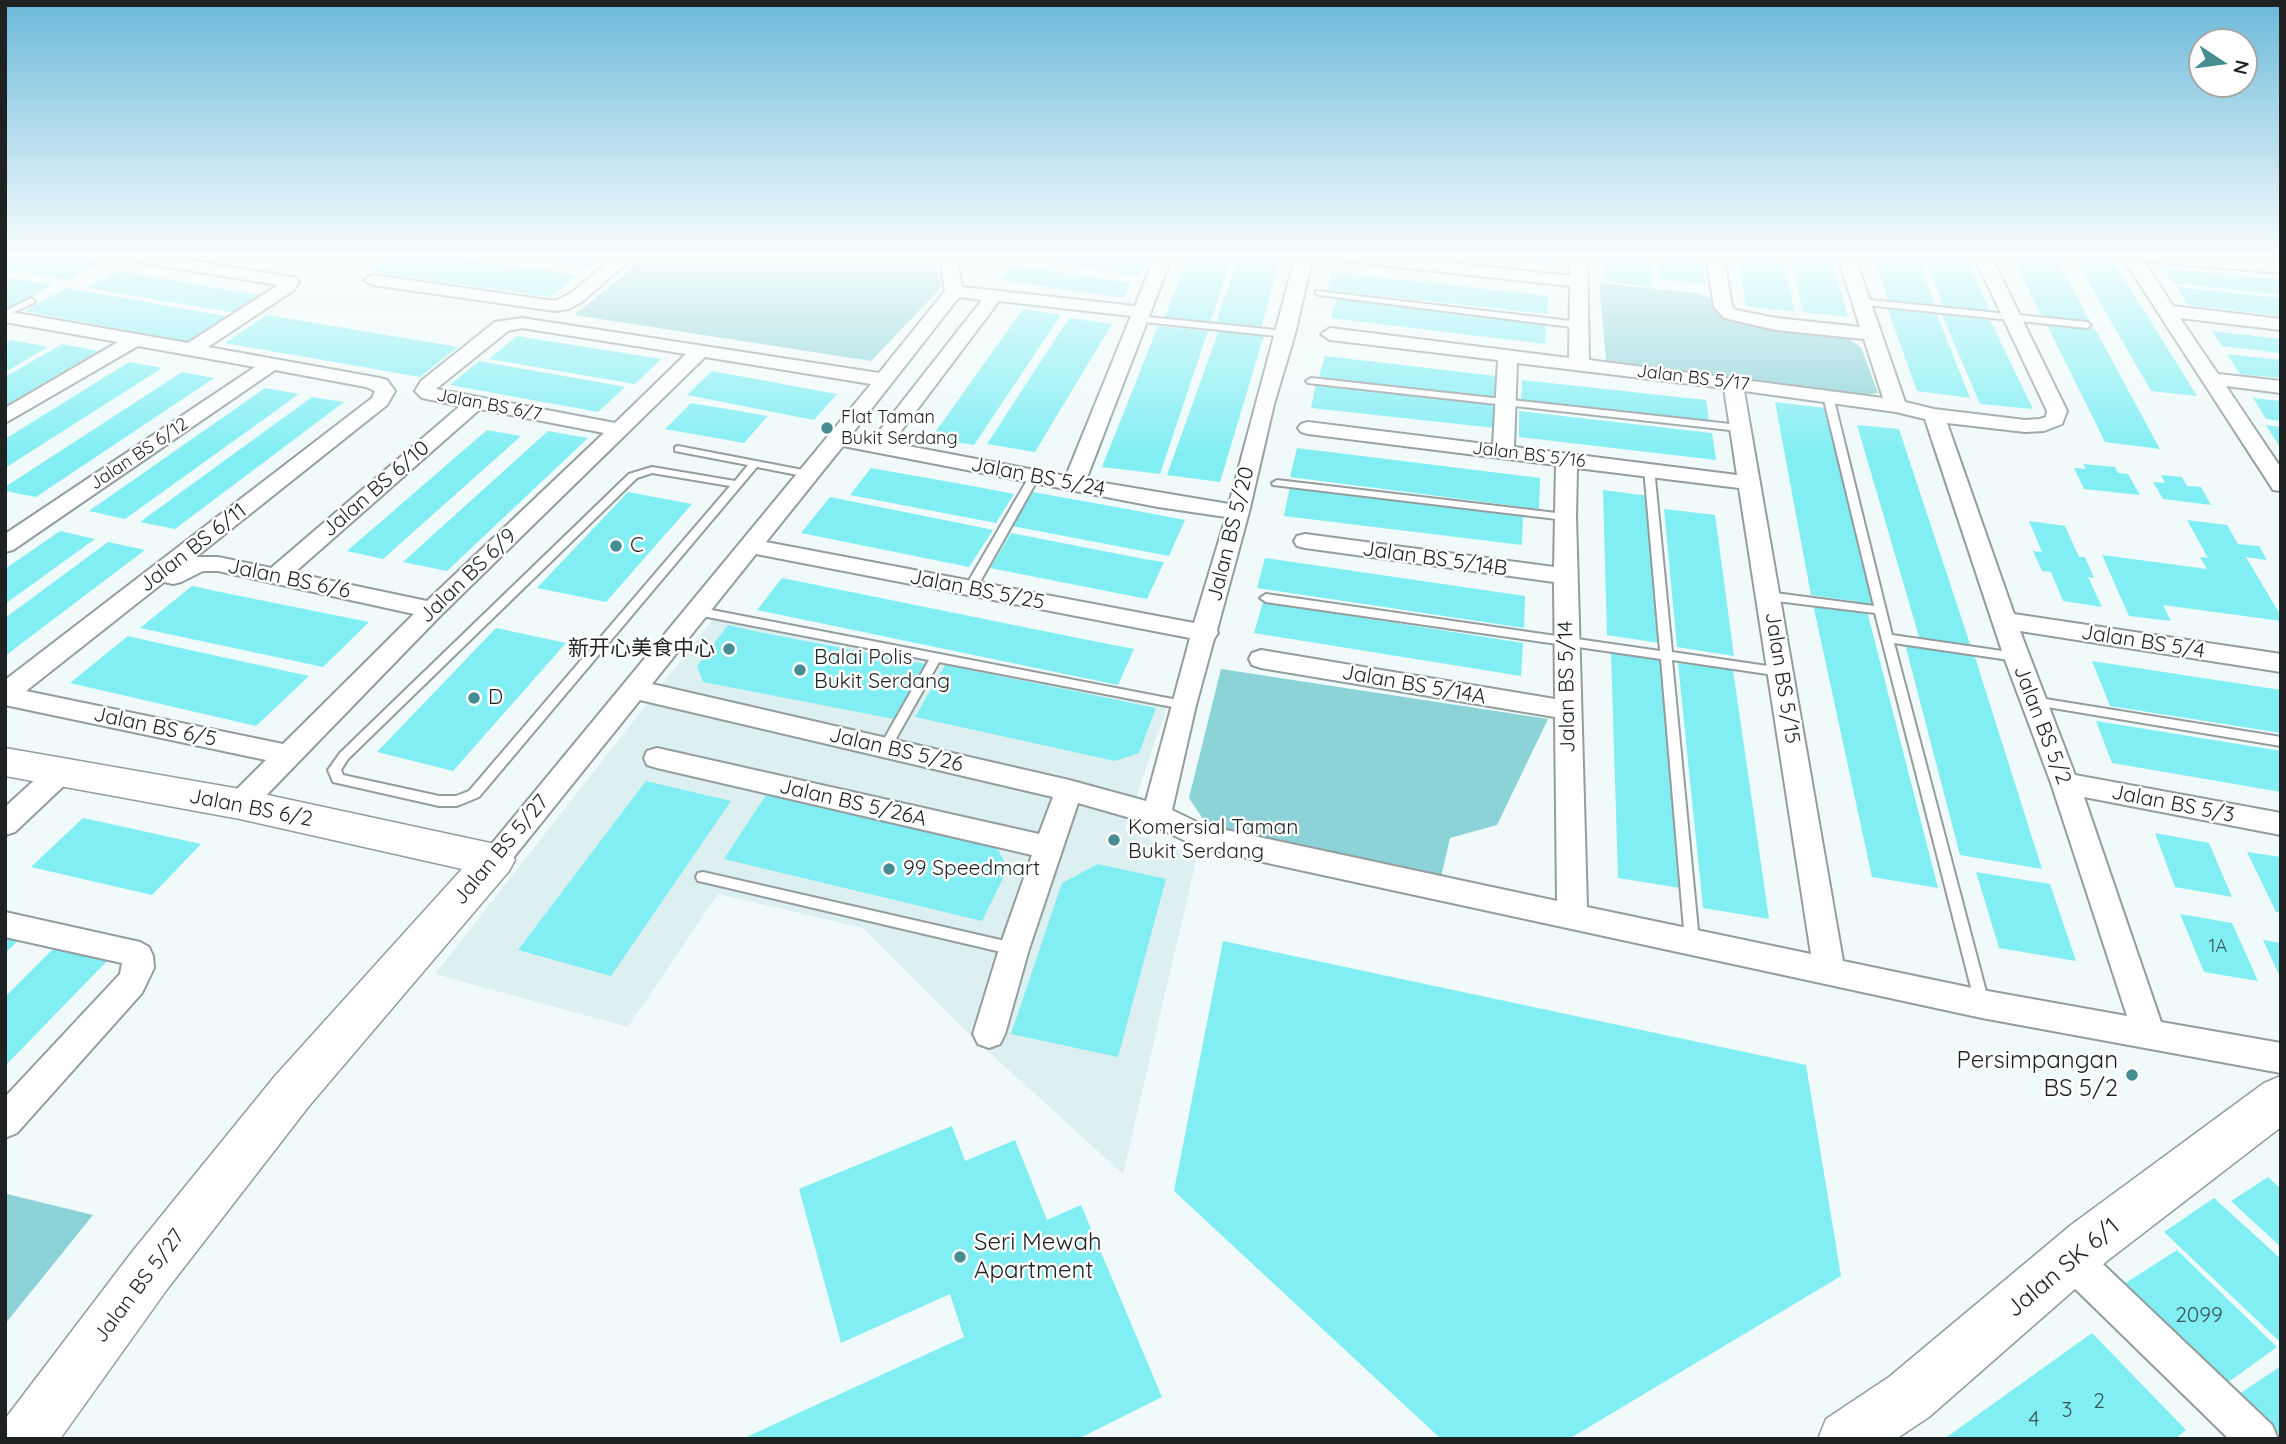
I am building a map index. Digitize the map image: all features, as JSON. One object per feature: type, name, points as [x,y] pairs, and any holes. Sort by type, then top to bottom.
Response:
[{"type":"street","points":[[35,321],[273,363]]},
{"type":"street","points":[[191,350],[235,321]]},
{"type":"street","name":"Jalan BS 5/27","points":[[26,1439],[150,1270],[292,1091],[495,859],[838,439],[930,321]]},
{"type":"street","points":[[878,446],[975,321]]},
{"type":"street","points":[[1074,483],[1137,321]]},
{"type":"street","name":"Jalan BS 5/20","points":[[1157,815],[1183,705],[1206,633],[1264,404],[1289,321]]},
{"type":"street","points":[[1579,321],[1579,363]]},
{"type":"street","points":[[1762,321],[1870,334]]},
{"type":"street","points":[[1866,321],[1896,406]]},
{"type":"street","points":[[2013,321],[2057,411],[2055,420]]},
{"type":"street","points":[[2173,321],[2212,379],[2272,458],[2281,485]]},
{"type":"street","points":[[2251,321],[2281,325]]},
{"type":"street","name":"Jalan BS 6/7","points":[[621,430],[425,391],[428,385],[502,326],[512,324],[522,323],[700,352]]},
{"type":"street","name":"Jalan BS 5/17","points":[[1330,334],[1733,383],[1896,406],[1934,415],[2025,426],[2043,425],[2055,420]]},
{"type":"street","points":[[5,417],[134,340]]},
{"type":"street","points":[[700,352],[885,380]]},
{"type":"street","name":"Jalan BS 6/9","points":[[240,804],[432,610],[700,352]]},
{"type":"street","points":[[1503,452],[1508,355]]},
{"type":"street","name":"Jalan BS 6/11","points":[[11,696],[380,401],[385,391],[380,384],[273,363]]},
{"type":"street","name":"Jalan BS 6/12","points":[[5,545],[273,363]]},
{"type":"street","points":[[2212,379],[2281,387]]},
{"type":"street","name":"Jalan BS 5/15","points":[[1733,383],[1829,972]]},
{"type":"street","name":"Jalan BS 6/10","points":[[276,576],[475,402]]},
{"type":"street","name":"Jalan BS 5/2","points":[[1934,415],[2016,657],[2065,783],[2150,1036]]},
{"type":"street","name":"Jalan BS 5/16","points":[[1308,428],[1649,468],[1750,483]]},
{"type":"street","name":"Jalan BS 5/24","points":[[838,439],[1034,477],[1238,512]]},
{"type":"street","name":"Jalan BS 5/14","points":[[1567,460],[1565,576],[1572,915]]},
{"type":"street","name":"Jalan BS 5/14B","points":[[1305,541],[1565,576]]},
{"type":"street","name":"Jalan BS 5/25","points":[[750,546],[1206,633]]},
{"type":"street","name":"Jalan BS 6/6","points":[[11,696],[187,568],[209,563],[432,610]]},
{"type":"street","name":"Jalan BS 5/4","points":[[2005,621],[2281,663]]},
{"type":"street","name":"Jalan BS 5/14A","points":[[1261,659],[1567,710]]},
{"type":"street","name":"Jalan BS 5/26","points":[[633,690],[1069,790],[1157,815],[1196,835],[1982,1004],[2281,1058]]},
{"type":"street","name":"Jalan BS 6/5","points":[[11,696],[288,755]]},
{"type":"street","name":"Jalan BS 5/26A","points":[[657,758],[1049,848]]},
{"type":"street","name":"Jalan BS 6/2","points":[[5,762],[240,804],[495,859]]},
{"type":"street","points":[[5,824],[61,772]]},
{"type":"street","name":"Jalan BS 5/3","points":[[2065,783],[2281,824]]},
{"type":"street","points":[[989,1034],[1014,949],[1069,790]]},
{"type":"street","points":[[5,924],[129,951],[138,956],[138,968],[131,983],[5,1122]]},
{"type":"street","name":"Jalan SK 6/1","points":[[1846,1439],[1909,1397],[2089,1243],[2281,1098]]},
{"type":"street","points":[[2072,1260],[2258,1439]]},
{"type":"lane","points":[[1183,321],[1286,334]]},
{"type":"lane","points":[[1550,321],[1579,325]]},
{"type":"lane","points":[[2053,321],[2087,325]]},
{"type":"lane","points":[[1311,381],[1739,428]]},
{"type":"lane","points":[[1828,396],[1886,638],[1982,1004]]},
{"type":"lane","points":[[678,449],[808,474]]},
{"type":"lane","points":[[737,484],[652,470],[633,476],[344,756],[334,770],[338,779],[439,801],[457,801],[474,794],[754,464]]},
{"type":"lane","points":[[1649,468],[1692,941]]},
{"type":"lane","points":[[970,589],[1034,477]]},
{"type":"lane","points":[[1277,483],[1565,517]]},
{"type":"lane","points":[[1768,596],[1880,610]]},
{"type":"lane","points":[[1266,598],[1781,672]]},
{"type":"lane","points":[[696,611],[1183,705]]},
{"type":"lane","points":[[1886,638],[2016,657]]},
{"type":"lane","points":[[885,748],[936,657]]},
{"type":"lane","points":[[2033,701],[2281,742]]},
{"type":"lane","points":[[703,877],[1014,949]]},
{"type":"shaded area","points":[[615,321],[909,321],[871,361]]},
{"type":"shaded area","points":[[1602,321],[1734,321],[1845,337],[1861,347],[1878,393],[1864,395],[1606,360]]},
{"type":"shaded area","points":[[718,613],[1169,701],[1125,830],[1197,857],[1123,1174],[968,1033],[863,928],[718,894],[628,1027],[435,974]]},
{"type":"shaded area","points":[[1221,669],[1548,719],[1497,825],[1450,838],[1441,877],[1213,834],[1189,798]]},
{"type":"shaded area","points":[[7,1194],[93,1215],[5,1324],[5,1196]]},
{"type":"building","points":[[80,321],[231,321],[196,343]]},
{"type":"building","points":[[257,321],[305,321],[458,347],[420,377],[225,343]]},
{"type":"building","points":[[1014,321],[1057,321],[974,445],[931,438]]},
{"type":"building","points":[[1067,321],[1112,324],[1035,452],[987,444]]},
{"type":"building","points":[[1217,321],[1263,321],[1261,328]]},
{"type":"building","points":[[1359,321],[1546,322],[1545,344]]},
{"type":"building","points":[[1892,321],[1940,321],[1970,398],[1917,391]]},
{"type":"building","points":[[1945,321],[1991,321],[2033,409],[1980,404]]},
{"type":"building","points":[[2111,321],[2151,321],[2197,396],[2151,391]]},
{"type":"building","points":[[2046,323],[2095,329],[2160,449],[2105,442]]},
{"type":"building","points":[[1158,326],[1208,331],[1160,474],[1102,467]]},
{"type":"building","points":[[1219,330],[1264,335],[1220,482],[1167,475]]},
{"type":"building","points":[[2212,331],[2281,339],[2281,353],[2222,346]]},
{"type":"building","points":[[517,336],[661,359],[635,384],[489,359]]},
{"type":"building","points":[[12,340],[48,347],[5,372],[5,343]]},
{"type":"building","points":[[62,344],[98,351],[5,406],[5,377]]},
{"type":"building","points":[[2227,354],[2281,360],[2281,378],[2240,374]]},
{"type":"building","points":[[1325,356],[1505,377],[1503,400],[1319,377]]},
{"type":"building","points":[[479,361],[625,387],[598,412],[450,385]]},
{"type":"building","points":[[129,362],[162,368],[5,468],[5,439]]},
{"type":"building","points":[[712,371],[837,394],[814,420],[687,395]]},
{"type":"building","points":[[182,372],[214,378],[36,497],[5,491],[5,487]]},
{"type":"building","points":[[1522,380],[1706,400],[1709,422],[1521,401]]},
{"type":"building","points":[[1316,383],[1504,403],[1504,429],[1311,408]]},
{"type":"building","points":[[265,388],[299,394],[125,519],[89,511]]},
{"type":"building","points":[[312,397],[344,402],[175,529],[140,522]]},
{"type":"building","points":[[2253,398],[2281,401],[2281,421],[2266,419]]},
{"type":"building","points":[[1775,402],[1826,408],[1873,604],[1811,595]]},
{"type":"building","points":[[691,403],[768,416],[744,443],[665,429]]},
{"type":"building","points":[[1519,411],[1712,433],[1716,460],[1519,437]]},
{"type":"building","points":[[1857,425],[1899,429],[1971,647],[1920,640]]},
{"type":"building","points":[[2266,425],[2281,427],[2281,449]]},
{"type":"building","points":[[487,430],[521,436],[383,559],[347,551]]},
{"type":"building","points":[[548,431],[588,438],[447,571],[403,562]]},
{"type":"building","points":[[1297,448],[1540,478],[1539,509],[1290,477]]},
{"type":"building","points":[[2083,464],[2115,467],[2118,473],[2128,474],[2140,495],[2084,489],[2074,468],[2086,469]]},
{"type":"building","points":[[871,468],[1014,494],[996,523],[850,495]]},
{"type":"building","points":[[2161,475],[2182,477],[2187,486],[2201,487],[2211,505],[2163,499],[2153,482],[2165,483]]},
{"type":"building","points":[[1290,486],[1523,514],[1522,545],[1284,516]]},
{"type":"building","points":[[1603,490],[1649,496],[1659,643],[1607,635]]},
{"type":"building","name":"C","points":[[628,492],[692,504],[606,602],[537,588]]},
{"type":"building","points":[[1033,492],[1185,520],[1169,556],[1012,526]]},
{"type":"building","points":[[830,497],[993,530],[969,567],[801,533]]},
{"type":"building","points":[[1664,509],[1715,515],[1734,656],[1677,647]]},
{"type":"building","points":[[2187,520],[2227,525],[2238,544],[2259,546],[2267,560],[2246,557],[2281,616],[2281,621],[2163,605],[2171,621],[2129,616],[2102,555],[2207,569],[2200,557],[2208,558]]},
{"type":"building","points":[[2029,521],[2065,526],[2079,557],[2085,557],[2094,578],[2088,577],[2102,607],[2063,601],[2051,572],[2042,571],[2033,551],[2042,552]]},
{"type":"building","points":[[60,531],[95,539],[5,604],[5,569]]},
{"type":"building","points":[[1011,533],[1164,562],[1147,599],[990,568]]},
{"type":"building","points":[[108,542],[145,550],[5,656],[5,618]]},
{"type":"building","points":[[1265,558],[1525,596],[1524,628],[1257,588]]},
{"type":"building","points":[[782,578],[1134,649],[1118,685],[757,610]]},
{"type":"building","points":[[192,586],[369,622],[323,667],[140,628]]},
{"type":"building","points":[[1263,602],[1523,643],[1521,676],[1254,633]]},
{"type":"building","points":[[1813,604],[1867,611],[1938,888],[1872,877]]},
{"type":"building","points":[[728,625],[925,664],[894,719],[703,682],[697,666]]},
{"type":"building","name":"D","points":[[496,628],[566,643],[453,771],[377,752]]},
{"type":"building","points":[[128,636],[309,676],[256,726],[70,683]]},
{"type":"building","points":[[1905,644],[1974,654],[2042,869],[1960,855]]},
{"type":"building","points":[[1611,652],[1662,660],[1680,888],[1618,878]]},
{"type":"building","points":[[2092,661],[2281,690],[2281,733],[2110,706]]},
{"type":"building","points":[[1678,663],[1733,670],[1769,919],[1703,908]]},
{"type":"building","points":[[945,665],[1156,708],[1139,753],[1115,761],[915,717]]},
{"type":"building","points":[[2096,721],[2281,751],[2281,792],[2112,763]]},
{"type":"building","points":[[646,781],[731,801],[611,976],[518,950]]},
{"type":"building","points":[[770,789],[993,841],[1008,868],[982,921],[724,859]]},
{"type":"building","points":[[83,818],[201,844],[152,895],[31,867]]},
{"type":"building","points":[[2155,833],[2209,843],[2232,897],[2175,887]]},
{"type":"building","points":[[2247,852],[2281,857],[2281,913],[2276,912]]},
{"type":"building","points":[[1098,864],[1166,879],[1118,1057],[1011,1034],[1062,883]]},
{"type":"building","points":[[1976,872],[2050,884],[2076,961],[1999,948]]},
{"type":"building","points":[[2180,914],[2232,923],[2258,981],[2204,972]]},
{"type":"building","points":[[5,935],[21,938],[5,953]]},
{"type":"building","points":[[2263,940],[2281,943],[2281,979]]},
{"type":"building","points":[[1223,941],[1806,1065],[1841,1276],[1569,1439],[1441,1439],[1174,1191]]},
{"type":"building","points":[[57,945],[109,959],[5,1066],[5,997]]},
{"type":"building","name":"Seri Mewah Apartment","points":[[952,1126],[965,1161],[1015,1140],[1047,1220],[1081,1205],[1162,1397],[1078,1439],[742,1439],[964,1337],[950,1294],[841,1343],[799,1189]]},
{"type":"building","points":[[2268,1177],[2281,1189],[2281,1247],[2231,1201]]},
{"type":"building","points":[[2214,1198],[2281,1259],[2279,1341],[2164,1232]]},
{"type":"building","points":[[2177,1250],[2277,1347],[2223,1386],[2124,1284]]},
{"type":"building","points":[[2092,1333],[2186,1430],[2175,1439],[1944,1439]]},
{"type":"building","points":[[2281,1366],[2281,1437],[2239,1394]]},
{"type":"place","name":"Flat Taman Bukit Serdang","points":[[827,428]]},
{"type":"place","name":"C","points":[[616,546]]},
{"type":"place","name":"新开心美食中心","points":[[729,649]]},
{"type":"place","name":"Balai Polis Bukit Serdang","points":[[800,670]]},
{"type":"place","name":"D","points":[[474,698]]},
{"type":"place","name":"Komersial Taman Bukit Serdang","points":[[1114,840]]},
{"type":"place","name":"99 Speedmart","points":[[889,869]]},
{"type":"place","name":"Persimpangan BS 5/2","points":[[2132,1075]]},
{"type":"place","name":"Seri Mewah Apartment","points":[[960,1257]]}]
